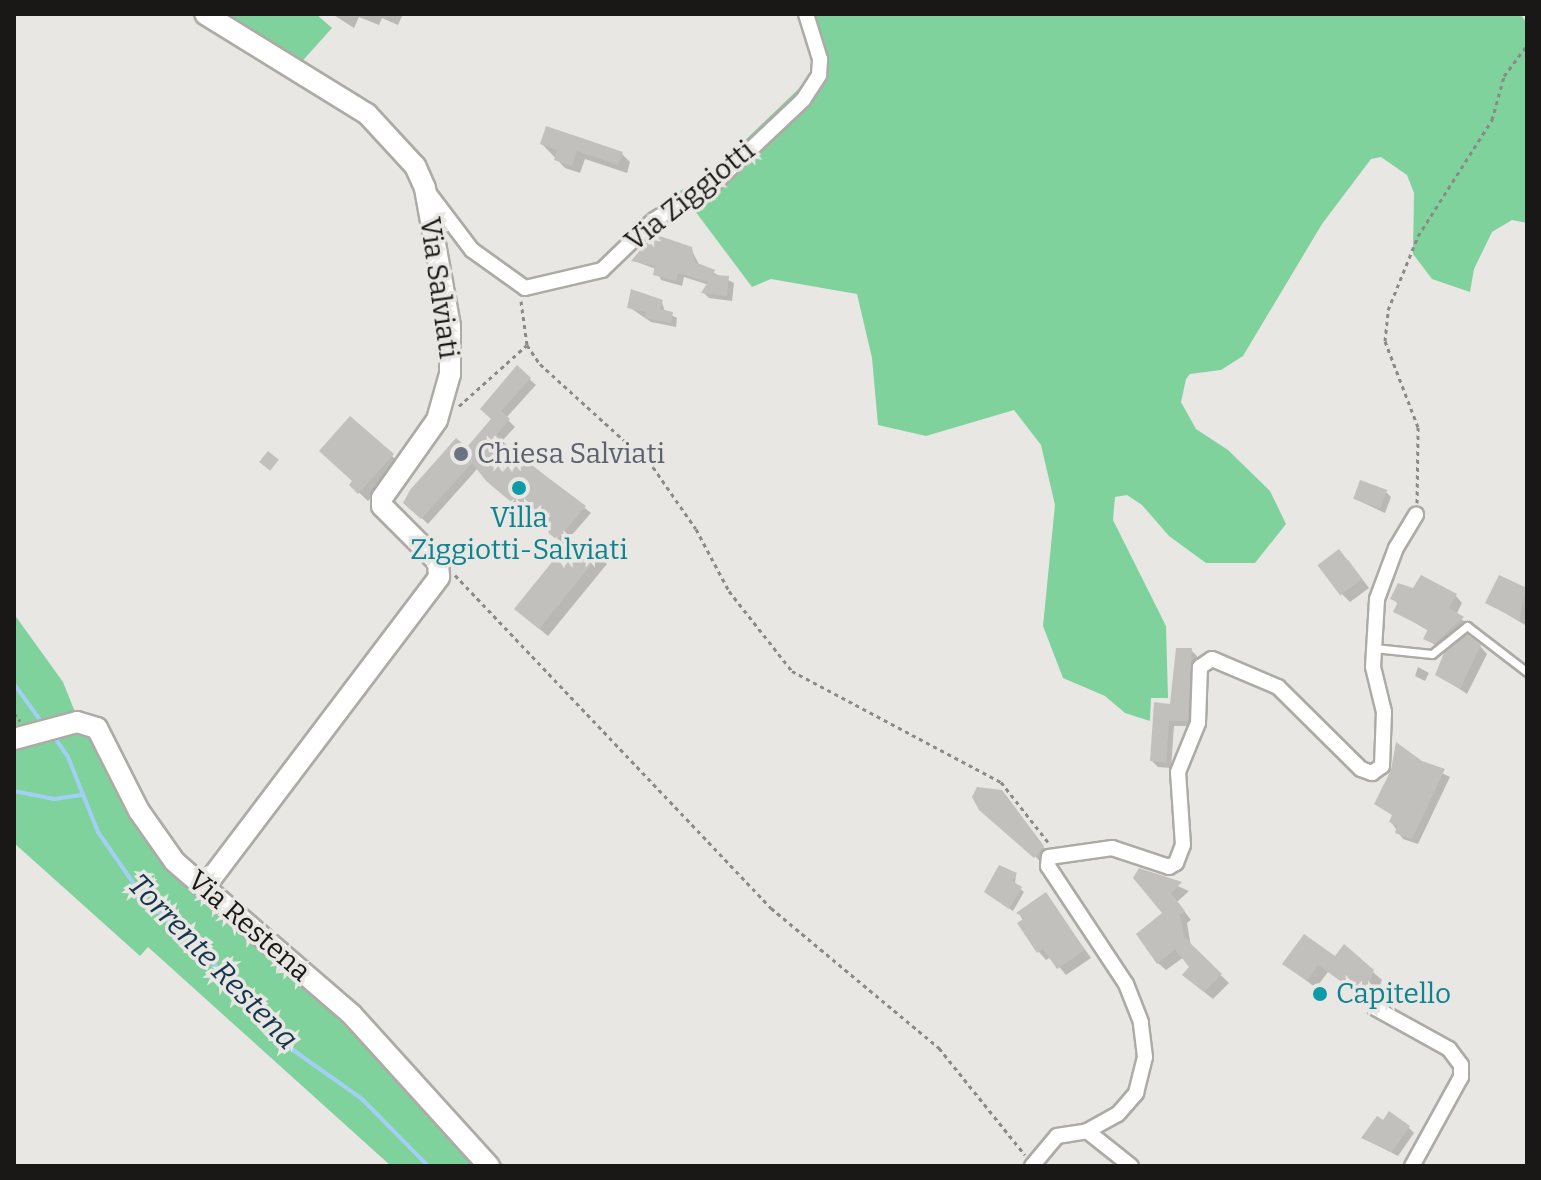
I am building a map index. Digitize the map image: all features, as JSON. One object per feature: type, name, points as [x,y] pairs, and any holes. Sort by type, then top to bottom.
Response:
[{"type":"street","name":"Via Salviati","points":[[205,14],[367,114],[415,166],[425,188],[450,326],[450,374],[437,420],[382,498],[382,506],[438,562],[439,577]]},
{"type":"street","name":"Via Ziggiotti","points":[[525,288],[602,270],[654,220],[716,182],[803,100],[819,75],[820,59],[806,14]]},
{"type":"street","points":[[425,188],[472,250],[525,288]]},
{"type":"street","points":[[1032,1165],[1057,1136],[1087,1131],[1118,1114],[1136,1093],[1144,1040],[1120,971],[1048,866],[1049,857],[1112,848],[1169,867],[1176,863],[1183,845],[1178,772],[1198,723],[1200,667],[1212,659],[1278,687],[1361,769],[1372,773],[1382,766],[1385,739],[1374,648],[1377,599],[1396,548],[1416,515]]},
{"type":"street","points":[[204,888],[439,577]]},
{"type":"street","name":"Via Restena","points":[[21,737],[77,722],[97,728],[153,834],[204,888],[352,1015],[489,1166]]},
{"type":"street","points":[[1375,1008],[1449,1049],[1461,1065],[1461,1077],[1412,1166]]},
{"type":"street","points":[[1087,1131],[1131,1166]]},
{"type":"lane","points":[[1374,648],[1432,654],[1467,626],[1527,672]]},
{"type":"path","points":[[1416,515],[1418,427],[1385,341],[1388,310],[1418,236],[1492,120],[1504,76],[1527,45]]},
{"type":"path","points":[[525,288],[521,301],[527,345],[540,364],[653,467],[696,529],[729,591],[792,671],[1001,782],[1057,854]]},
{"type":"path","points":[[437,420],[475,396],[527,345]]},
{"type":"path","points":[[439,577],[459,577],[746,883],[939,1048],[1032,1165]]},
{"type":"green space","points":[[201,14],[316,14],[332,28],[297,67]]},
{"type":"green space","points":[[813,14],[1520,14],[1527,23],[1527,223],[1512,220],[1492,232],[1474,269],[1470,292],[1432,279],[1413,254],[1414,193],[1407,175],[1381,157],[1371,159],[1322,224],[1243,356],[1221,370],[1190,374],[1186,379],[1181,402],[1196,429],[1228,450],[1270,491],[1286,524],[1255,563],[1206,563],[1169,536],[1142,505],[1127,495],[1115,497],[1113,520],[1166,626],[1168,698],[1151,698],[1150,721],[1125,713],[1105,696],[1063,678],[1043,626],[1055,505],[1041,445],[1014,410],[926,436],[878,425],[872,358],[857,294],[771,279],[752,287],[680,191],[712,172],[815,73]]},
{"type":"green space","points":[[14,614],[63,682],[79,722],[99,727],[164,849],[363,1023],[505,1166],[391,1166],[148,947],[140,956],[14,843]]},
{"type":"building","points":[[546,126],[623,152],[618,165],[577,151],[572,166],[554,160],[557,150],[540,144]]},
{"type":"building","points":[[654,234],[692,247],[695,262],[715,270],[713,275],[729,276],[727,296],[701,293],[708,282],[678,273],[676,281],[653,275],[655,266],[631,261]]},
{"type":"building","points":[[631,289],[663,300],[660,309],[673,312],[671,323],[644,318],[646,312],[627,308]]},
{"type":"building","points":[[517,365],[531,378],[501,411],[510,419],[497,434],[502,443],[586,506],[557,540],[486,481],[472,463],[421,519],[403,503],[410,490],[456,438],[467,447],[491,419],[480,409]]},
{"type":"building","points":[[350,416],[394,454],[358,494],[349,485],[352,481],[319,451]]},
{"type":"building","points":[[268,451],[279,460],[270,471],[259,462]]},
{"type":"building","points":[[1360,480],[1387,490],[1380,509],[1353,499]]},
{"type":"building","points":[[592,539],[604,549],[539,629],[514,609],[560,552],[573,562]]},
{"type":"building","points":[[1339,549],[1362,579],[1340,596],[1317,565]]},
{"type":"building","points":[[1421,575],[1457,594],[1449,608],[1464,617],[1434,644],[1423,639],[1428,629],[1393,612],[1398,602],[1390,599],[1398,583],[1413,588]]},
{"type":"building","points":[[1499,575],[1527,588],[1519,620],[1485,603]]},
{"type":"building","points":[[1467,634],[1481,645],[1460,689],[1435,675],[1444,653]]},
{"type":"building","points":[[1176,648],[1192,648],[1188,721],[1169,721],[1166,763],[1150,761],[1154,702],[1170,704]]},
{"type":"building","points":[[1396,742],[1422,761],[1445,769],[1412,839],[1395,833],[1397,826],[1389,822],[1392,815],[1374,804],[1391,770]]},
{"type":"building","points":[[977,787],[1002,790],[1044,846],[1034,858],[979,810],[972,797]]},
{"type":"building","points":[[999,865],[1017,873],[1012,881],[1022,887],[1009,909],[984,892]]},
{"type":"building","points":[[1139,868],[1182,882],[1171,893],[1185,911],[1180,915],[1184,937],[1222,974],[1204,992],[1182,975],[1189,967],[1175,949],[1157,964],[1136,934],[1162,913],[1133,878]]},
{"type":"building","points":[[1046,892],[1085,950],[1057,969],[1043,949],[1037,953],[1017,923],[1025,918],[1016,913]]},
{"type":"building","points":[[1304,934],[1335,956],[1344,944],[1374,970],[1364,997],[1318,965],[1307,981],[1282,964]]},
{"type":"building","points":[[1389,1111],[1410,1126],[1392,1152],[1361,1138],[1377,1116],[1383,1120]]},
{"type":"waterway","name":"Torrente Restena","points":[[14,684],[43,724]]},
{"type":"waterway","name":"Torrente Restena","points":[[52,734],[68,757],[98,832],[145,900],[204,953],[293,1050],[362,1099],[428,1166]]},
{"type":"waterway","points":[[14,791],[54,799],[82,795]]},
{"type":"place","name":"Chiesa Salviati","points":[[461,454]]},
{"type":"place","name":"Villa Ziggiotti-Salviati","points":[[519,488]]},
{"type":"place","name":"Capitello","points":[[1320,994]]}]
